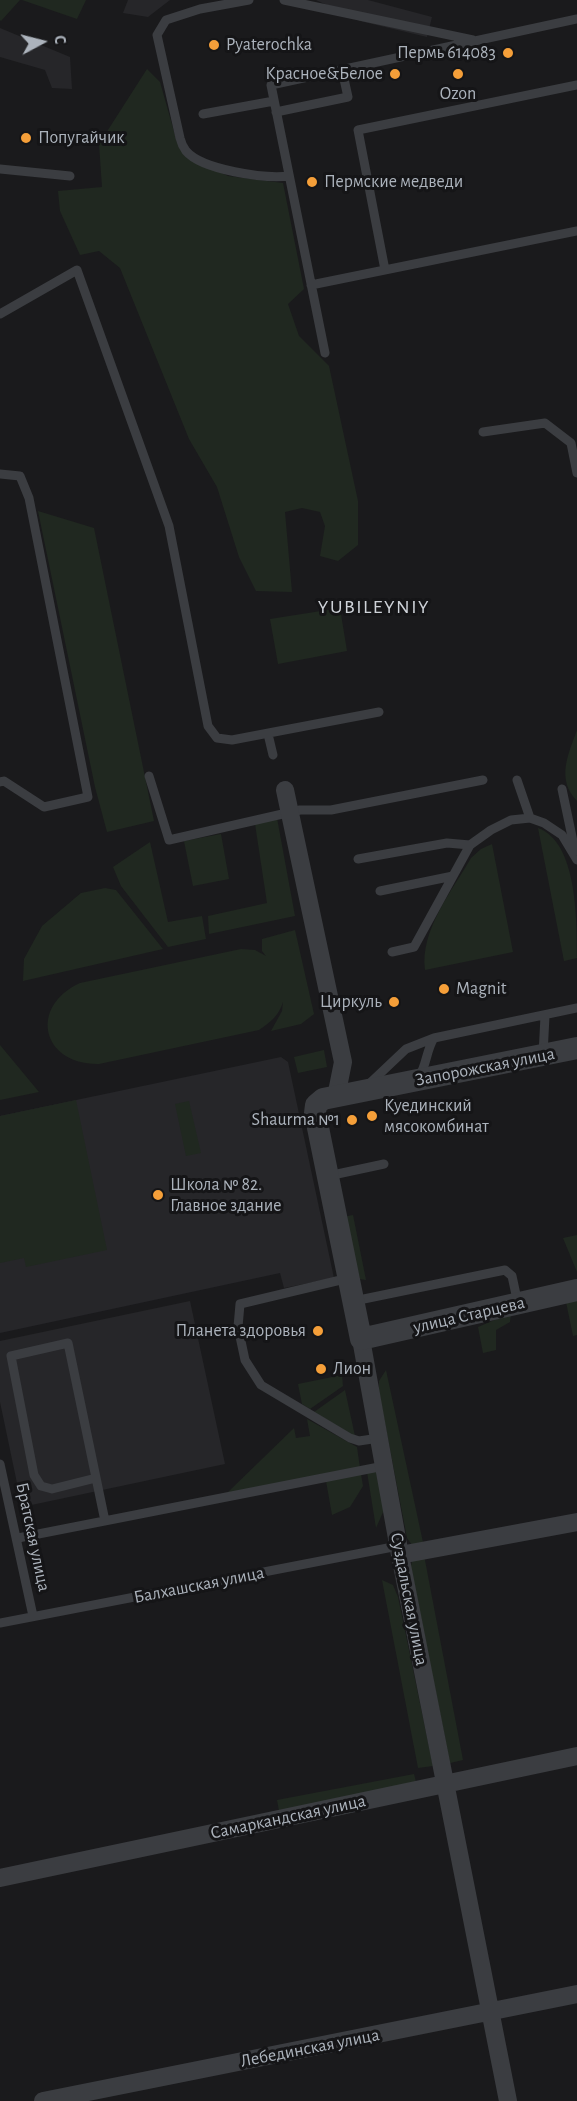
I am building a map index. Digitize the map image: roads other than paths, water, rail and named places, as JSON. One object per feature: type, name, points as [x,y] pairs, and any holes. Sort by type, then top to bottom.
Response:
[{"type":"street","points":[[285,790],[343,1062],[330,1098]]},
{"type":"street","name":"Запорожская улица","points":[[330,1098],[577,1048]]},
{"type":"street","name":"Суздальская улица","points":[[330,1098],[316,1105],[315,1113],[354,1301],[399,1551],[508,2101]]},
{"type":"street","name":"улица Старцева","points":[[361,1339],[577,1290]]},
{"type":"street","name":"Балхашская улица","points":[[399,1551],[577,1522]]},
{"type":"street","name":"Самаркандская улица","points":[[0,1878],[577,1756]]},
{"type":"street","name":"Лебединская улица","points":[[43,2101],[577,1994]]},
{"type":"lane","points":[[249,0],[200,9],[166,20],[157,35],[180,138],[185,150],[212,164],[249,175],[270,178],[289,176]]},
{"type":"lane","points":[[284,0],[477,41]]},
{"type":"lane","points":[[324,353],[271,85],[577,19]]},
{"type":"lane","points":[[276,112],[348,97],[342,70]]},
{"type":"lane","points":[[385,270],[358,130],[577,85]]},
{"type":"lane","points":[[202,114],[274,101]]},
{"type":"lane","points":[[0,169],[70,176]]},
{"type":"lane","points":[[311,285],[577,231]]},
{"type":"lane","points":[[0,314],[76,270],[169,526],[208,726],[217,738],[232,740],[380,712]]},
{"type":"lane","points":[[483,432],[545,423],[574,442],[577,473]]},
{"type":"lane","points":[[0,474],[20,476],[29,498],[88,797],[44,807],[4,781],[0,782]]},
{"type":"lane","points":[[268,734],[273,755]]},
{"type":"lane","points":[[149,776],[169,840],[290,812],[330,810],[483,780]]},
{"type":"lane","points":[[517,780],[530,818]]},
{"type":"lane","points":[[562,789],[572,815],[577,860]]},
{"type":"lane","points":[[392,952],[414,947],[470,845],[491,830],[511,820],[530,818],[544,823],[562,835],[577,860]]},
{"type":"lane","points":[[358,859],[447,843],[470,845]]},
{"type":"lane","points":[[380,891],[453,876]]},
{"type":"lane","points":[[361,1092],[406,1049],[434,1038],[577,1008]]},
{"type":"lane","points":[[543,1055],[545,1016]]},
{"type":"lane","points":[[417,1080],[426,1065],[427,1049],[434,1038]]},
{"type":"lane","points":[[328,1176],[384,1164]]},
{"type":"lane","points":[[354,1301],[503,1270],[511,1274],[518,1304]]},
{"type":"lane","points":[[349,1278],[240,1304],[238,1328],[245,1360],[261,1385],[350,1438],[379,1438]]},
{"type":"lane","points":[[96,1478],[52,1489],[41,1486],[34,1475],[11,1356],[69,1343],[105,1521]]},
{"type":"lane","name":"Братская улица","points":[[0,1464],[18,1538],[33,1616]]},
{"type":"lane","points":[[18,1538],[384,1466]]},
{"type":"lane","name":"Балхашская улица","points":[[0,1623],[399,1551]]},
{"type":"place","name":"Pyaterochka","points":[[214,45]]},
{"type":"place","name":"Пермь 614083","points":[[508,53]]},
{"type":"place","name":"Красное&Белое","points":[[395,74]]},
{"type":"place","name":"Ozon","points":[[458,74]]},
{"type":"place","name":"Попугайчик","points":[[26,138]]},
{"type":"place","name":"Пермские медведи","points":[[312,182]]},
{"type":"place","name":"Magnit","points":[[444,989]]},
{"type":"place","name":"Циркуль","points":[[394,1002]]},
{"type":"place","name":"Куединский мясокомбинат","points":[[372,1116]]},
{"type":"place","name":"Shaurma №1","points":[[352,1120]]},
{"type":"place","name":"Школа № 82. Главное здание","points":[[158,1195]]},
{"type":"place","name":"Планета здоровья","points":[[318,1331]]},
{"type":"place","name":"Лион","points":[[321,1369]]},
{"type":"district","name":"YUBILEYNIY","points":[[374,607]]}]
